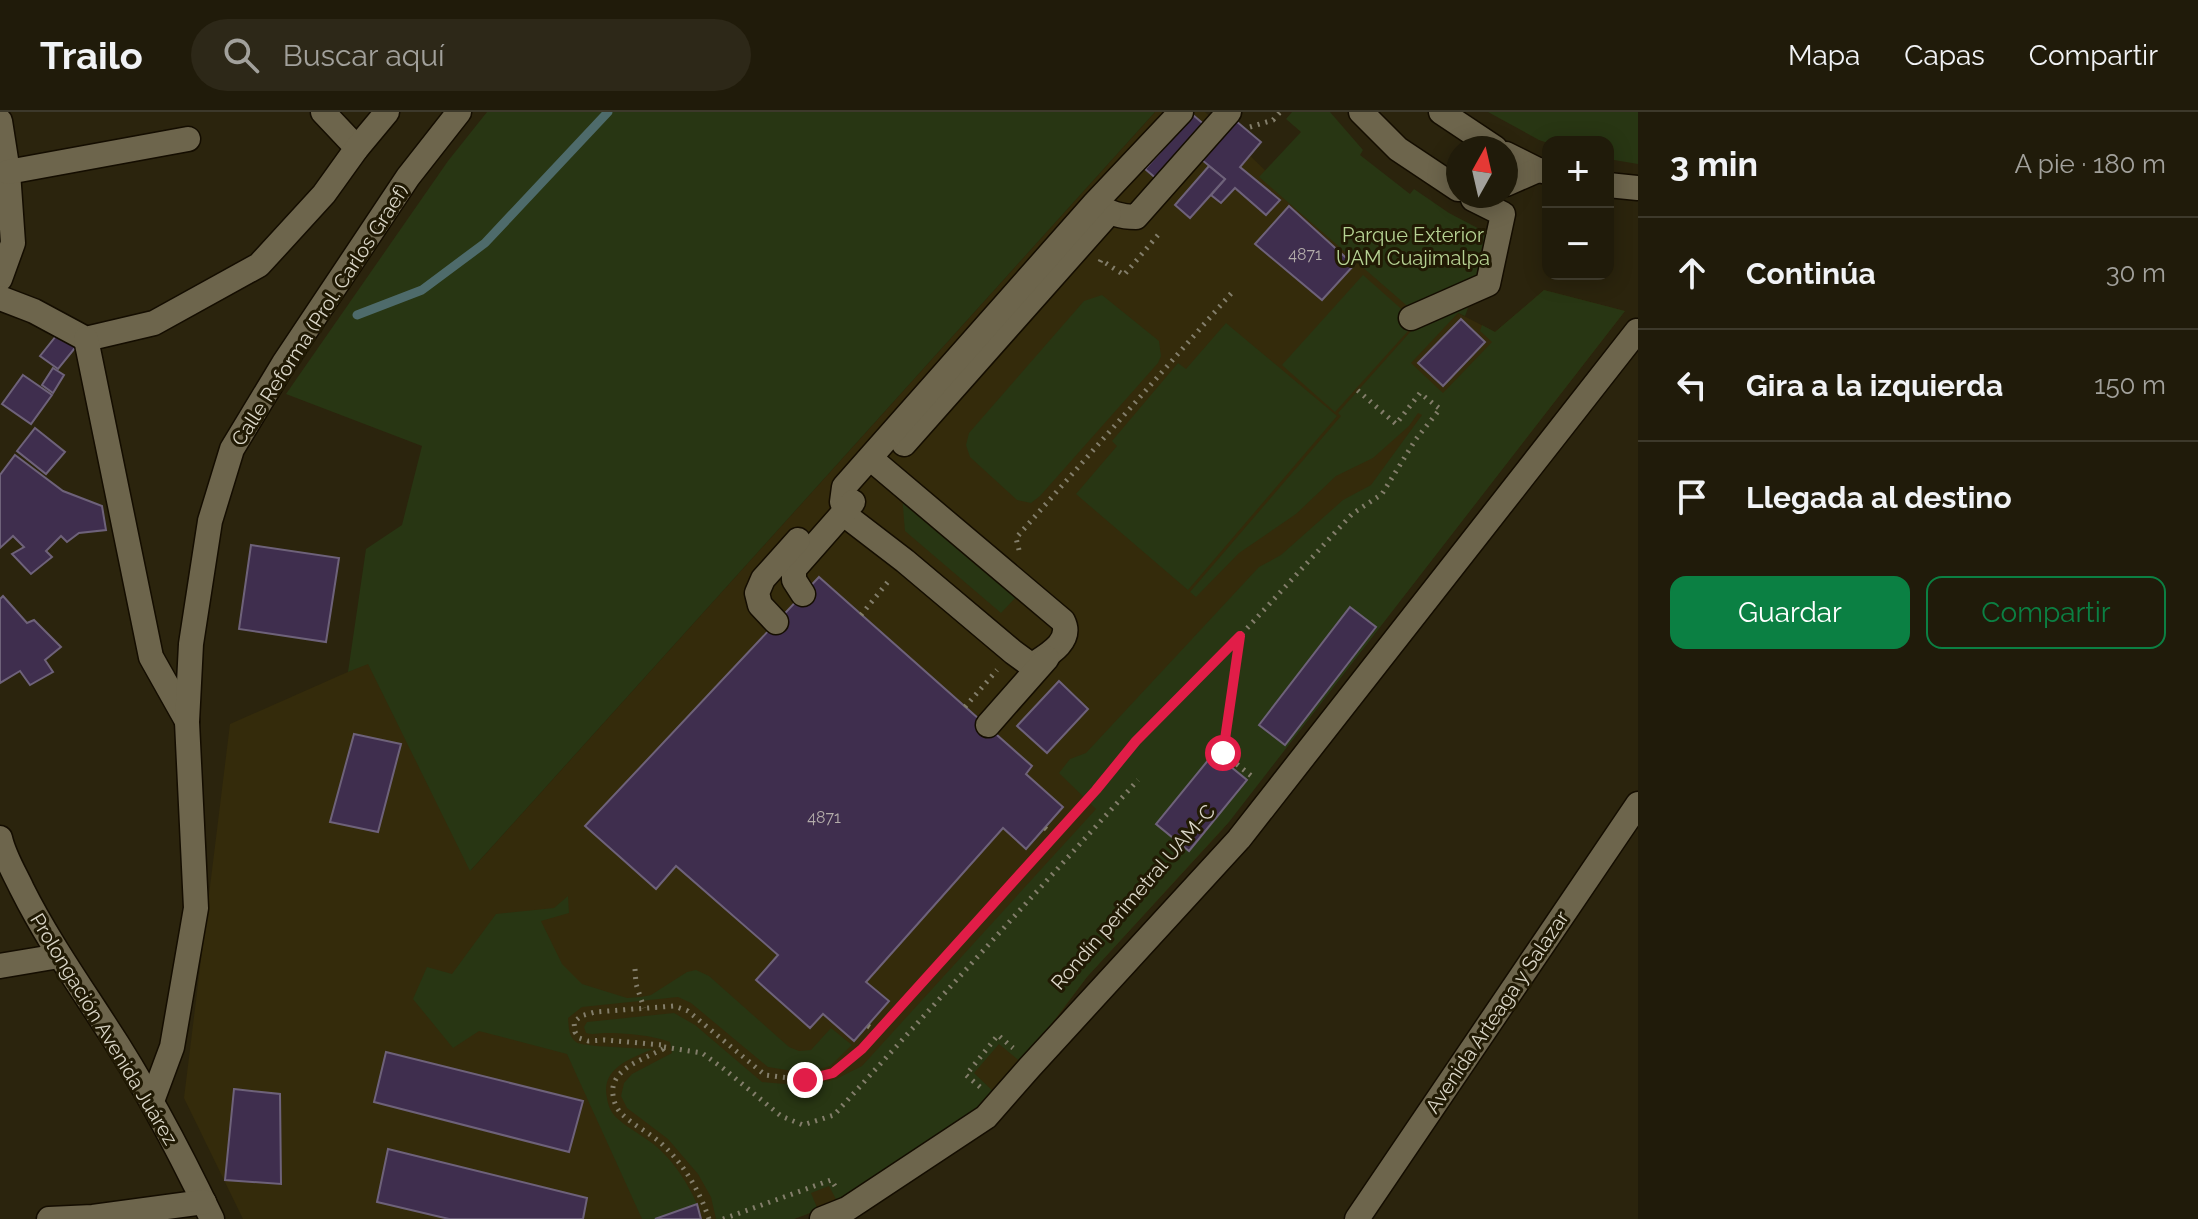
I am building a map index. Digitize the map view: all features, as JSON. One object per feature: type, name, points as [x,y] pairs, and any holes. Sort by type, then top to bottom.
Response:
[{"type":"street","points":[[323,112],[357,148]]},
{"type":"street","points":[[0,298],[34,311],[86,339],[154,323],[259,265],[324,194],[387,112]]},
{"type":"street","name":"Calle Reforma (Prol. Carlos Graef)","points":[[152,1101],[172,1047],[196,908],[187,722],[191,644],[210,521],[232,449],[284,363],[408,177],[459,112]]},
{"type":"street","points":[[776,622],[760,605],[757,593],[763,579],[877,463],[1102,208],[1181,112]]},
{"type":"street","points":[[1102,208],[1125,217],[1136,217],[1229,112]]},
{"type":"street","points":[[1361,112],[1398,149],[1446,180]]},
{"type":"street","points":[[1441,112],[1477,136]]},
{"type":"street","points":[[0,121],[8,172],[13,243],[0,279]]},
{"type":"street","points":[[8,172],[188,139]]},
{"type":"street","points":[[1518,160],[1542,171]]},
{"type":"street","points":[[1518,180],[1542,171]]},
{"type":"street","points":[[1614,186],[1638,188]]},
{"type":"street","points":[[1411,318],[1488,284],[1503,214],[1493,208]]},
{"type":"street","points":[[822,1219],[847,1209],[986,1117],[1025,1062],[1239,839],[1637,331]]},
{"type":"street","points":[[86,339],[151,657],[187,722]]},
{"type":"street","points":[[877,463],[1063,621],[1066,635],[988,725]]},
{"type":"street","points":[[845,498],[849,518],[1013,652],[1034,664],[1053,652]]},
{"type":"street","points":[[803,594],[794,580],[794,569],[845,498]]},
{"type":"street","name":"Avenida Arteaga y Salazar","points":[[1357,1219],[1638,804]]},
{"type":"street","name":"Prolongación Avenida Juárez","points":[[0,838],[3,851],[33,911],[152,1101],[208,1210]]},
{"type":"street","points":[[0,966],[59,956]]},
{"type":"street","points":[[49,1219],[208,1210]]},
{"type":"path","points":[[1243,134],[1250,126],[1273,120],[1280,112]]},
{"type":"path","points":[[1090,272],[1101,260],[1124,275],[1164,228]]},
{"type":"path","points":[[1019,551],[1016,538],[1235,289]]},
{"type":"path","points":[[1138,780],[834,1115],[803,1125],[781,1116],[702,1053],[661,1044],[588,1041],[579,1038],[575,1032],[574,1022],[587,1013],[674,1006],[688,1011],[765,1075],[805,1080],[833,1073],[851,1060],[1096,790],[1136,741],[1240,636],[1352,514],[1382,494],[1416,439],[1440,409],[1420,393],[1396,424],[1356,389]]},
{"type":"path","points":[[861,615],[905,561]]},
{"type":"path","points":[[1240,636],[1223,753],[1255,779],[1247,790]]},
{"type":"path","points":[[965,707],[1013,652]]},
{"type":"path","points":[[1045,828],[1054,836]]},
{"type":"path","points":[[635,969],[644,1008]]},
{"type":"path","points":[[868,1026],[877,1032]]},
{"type":"path","points":[[988,1095],[966,1075],[998,1035],[1025,1062]]},
{"type":"path","points":[[664,1047],[617,1076],[612,1089],[613,1103],[622,1115],[664,1145],[692,1179],[709,1219]]},
{"type":"path","points":[[723,1219],[831,1180],[841,1196]]},
{"type":"shaded area","points":[[1155,112],[1205,112],[1306,210],[1458,313],[1495,332],[1544,290],[1625,311],[1223,829],[1087,977],[1026,1060],[982,1111],[844,1201],[794,1219],[243,1219],[184,1098],[230,724],[368,663],[471,870]]},
{"type":"green space","points":[[487,112],[1155,112],[470,871],[368,664],[348,672],[366,549],[402,525],[422,446],[286,394],[448,161]]},
{"type":"green space","name":"Parque Exterior UAM Cuajimalpa","points":[[1292,112],[1330,112],[1363,150],[1360,155],[1410,194],[1414,189],[1449,213],[1489,234],[1479,280],[1413,311],[1259,177],[1301,132],[1286,119]]},
{"type":"green space","points":[[1488,112],[1638,112],[1638,164],[1614,160],[1614,136],[1542,136],[1542,141]]},
{"type":"green space","points":[[1363,275],[1416,322],[1335,412],[1282,365]]},
{"type":"green space","points":[[1544,290],[1625,311],[1229,822],[1087,977],[1022,1063],[999,1044],[974,1073],[996,1094],[982,1111],[838,1203],[829,1186],[811,1193],[818,1210],[794,1219],[716,1219],[711,1197],[698,1174],[668,1139],[627,1108],[621,1096],[624,1083],[632,1074],[672,1053],[670,1042],[638,1035],[586,1033],[584,1027],[587,1022],[674,1013],[695,1025],[762,1082],[807,1086],[836,1079],[862,1066],[1096,809],[1059,773],[1070,759],[1086,753],[1259,567],[1281,555],[1343,500],[1371,485],[1422,415],[1418,413],[1409,426],[1373,458],[1336,476],[1296,514],[1239,553],[1196,597],[1190,592],[1341,416],[1338,413],[1420,321],[1471,300],[1465,316],[1458,313],[1411,363],[1443,393],[1492,342],[1480,331],[1482,325],[1495,332]]},
{"type":"green space","points":[[1102,295],[1159,341],[1161,356],[1040,496],[1031,503],[1017,500],[970,457],[966,445],[969,433],[1084,301]]},
{"type":"green space","points":[[1226,323],[1337,416],[1188,590],[1076,494],[1117,446],[1112,441],[1178,363],[1186,369]]},
{"type":"green space","points":[[902,496],[1020,593],[1001,613],[905,531]]},
{"type":"green space","points":[[568,896],[569,913],[541,921],[562,964],[582,984],[627,998],[641,997],[651,995],[687,972],[696,970],[709,976],[789,1047],[799,1051],[811,1050],[831,1028],[852,1045],[830,1066],[806,1073],[768,1067],[691,1003],[678,997],[582,1007],[568,1018],[573,1040],[581,1044],[653,1049],[620,1066],[608,1079],[606,1088],[613,1114],[664,1154],[690,1189],[697,1204],[655,1219],[642,1219],[567,1054],[479,1031],[453,1048],[413,999],[427,967],[452,974],[496,914],[554,908]]},
{"type":"building","points":[[1193,115],[1206,126],[1158,180],[1145,169]]},
{"type":"building","points":[[1236,121],[1261,142],[1240,167],[1280,200],[1266,215],[1235,188],[1221,203],[1211,195],[1225,179],[1202,160]]},
{"type":"building","points":[[1209,166],[1225,179],[1190,218],[1175,205]]},
{"type":"building","points":[[1289,206],[1354,265],[1322,300],[1255,244]]},
{"type":"building","points":[[1461,319],[1485,342],[1443,386],[1418,363]]},
{"type":"building","points":[[60,331],[79,343],[58,369],[40,356]]},
{"type":"building","points":[[53,368],[64,375],[53,393],[42,385]]},
{"type":"building","points":[[23,375],[52,395],[31,424],[2,404]]},
{"type":"building","points":[[35,428],[65,452],[46,474],[17,451]]},
{"type":"building","points":[[15,455],[63,491],[102,506],[106,530],[79,533],[67,542],[61,536],[46,551],[52,557],[31,574],[12,554],[24,547],[13,536],[0,548],[0,475]]},
{"type":"building","points":[[251,545],[339,558],[326,642],[239,629]]},
{"type":"building","points":[[819,577],[1032,766],[1026,774],[1063,807],[1026,849],[1003,828],[866,982],[889,1001],[854,1041],[823,1014],[810,1028],[756,980],[778,955],[676,866],[656,889],[585,826]]},
{"type":"building","points":[[3,596],[27,623],[34,620],[61,647],[45,660],[53,672],[30,685],[20,671],[0,683],[0,599]]},
{"type":"building","points":[[1350,607],[1376,627],[1285,745],[1259,725]]},
{"type":"building","points":[[1059,681],[1088,709],[1047,753],[1017,726]]},
{"type":"building","points":[[354,734],[401,744],[378,832],[330,822]]},
{"type":"building","points":[[1214,753],[1247,780],[1189,851],[1156,824]]},
{"type":"building","points":[[386,1052],[583,1101],[569,1152],[374,1102]]},
{"type":"building","points":[[234,1089],[280,1094],[281,1184],[225,1180]]},
{"type":"building","points":[[388,1149],[587,1198],[583,1219],[449,1219],[377,1202]]},
{"type":"building","points":[[697,1204],[701,1219],[655,1219]]},
{"type":"waterway","points":[[357,315],[422,290],[485,243],[608,112]]},
{"type":"route","points":[[805,1080],[833,1073],[862,1049],[1096,790],[1136,741],[1240,636],[1223,753]]}]
